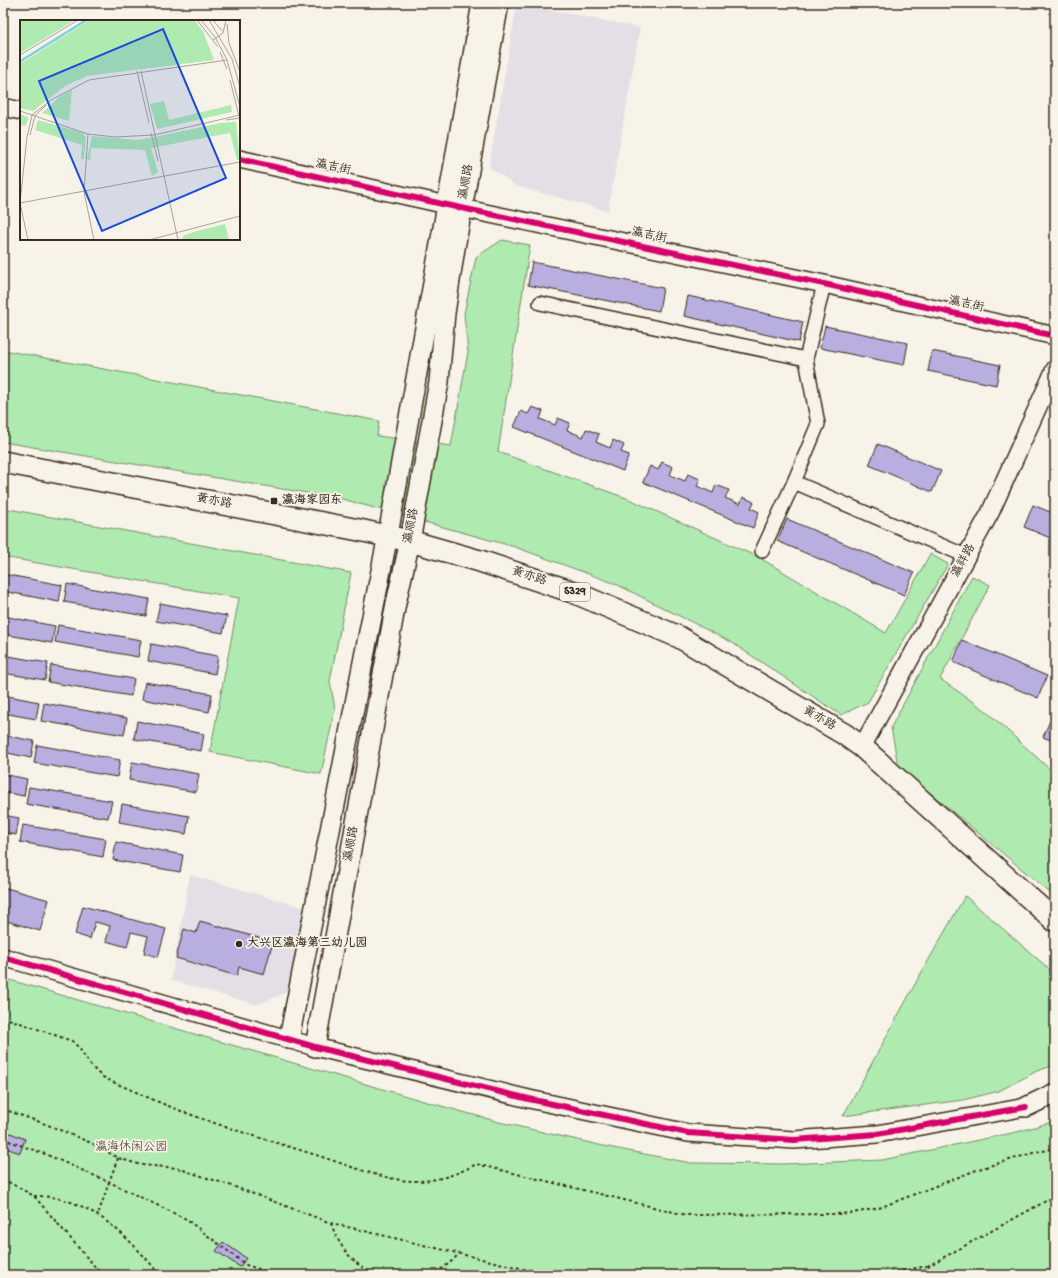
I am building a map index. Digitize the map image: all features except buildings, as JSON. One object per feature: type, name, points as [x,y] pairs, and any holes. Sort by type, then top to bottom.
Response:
[{"type":"main road","name":"瀛顺路","points":[[315,1047],[396,603],[410,541],[440,382],[455,206],[482,3]]},
{"type":"main road","name":"瀛顺路","points":[[289,1039],[388,535],[455,206],[499,3]]},
{"type":"main road","name":"黄亦路","points":[[3,462],[388,535],[480,561],[573,592],[680,637],[844,734],[862,747],[1055,921]]},
{"type":"main road","points":[[1026,1107],[1055,1093]]},
{"type":"main road","points":[[1026,1107],[1055,1101]]},
{"type":"street","points":[[3,107],[20,110]]},
{"type":"street","name":"瀛吉街","points":[[240,159],[824,284],[1055,336]]},
{"type":"street","points":[[762,551],[794,482],[818,424],[806,359],[824,284]]},
{"type":"street","points":[[540,303],[806,359]]},
{"type":"street","name":"瀛祥路","points":[[862,747],[990,514],[1055,370]]},
{"type":"street","points":[[794,482],[966,556]]},
{"type":"street","points":[[3,957],[315,1047],[528,1099],[688,1133],[794,1140],[877,1134],[1026,1107]]},
{"type":"path","points":[[3,1017],[72,1041],[79,1047],[94,1069],[102,1076],[161,1104],[221,1125],[377,1174],[412,1181],[430,1180],[451,1176],[476,1164],[686,1215],[844,1214],[879,1208],[979,1169],[1036,1152],[1055,1149]]},
{"type":"path","points":[[3,1109],[48,1125],[96,1145],[118,1158],[141,1165],[177,1168],[234,1187],[331,1223],[524,1269],[557,1275]]},
{"type":"path","points":[[3,1138],[110,1182],[186,1219],[246,1265],[278,1275]]},
{"type":"path","points":[[98,1215],[118,1158]]},
{"type":"path","points":[[3,1179],[34,1196],[102,1275]]},
{"type":"path","points":[[34,1196],[48,1196],[79,1204],[98,1215],[126,1238],[160,1275]]},
{"type":"path","points":[[919,1275],[928,1266],[1055,1196]]},
{"type":"path","points":[[331,1223],[341,1247],[362,1267],[377,1275]]},
{"type":"path","points":[[430,1275],[445,1268],[459,1254]]},
{"type":"path","points":[[878,1275],[928,1266]]},
{"type":"shaded area","points":[[517,3],[640,28],[608,211],[516,186],[489,167]]},
{"type":"shaded area","name":"大兴区瀛海第三幼儿园","points":[[190,875],[306,908],[291,990],[257,1005],[171,980]]},
{"type":"green space","points":[[502,240],[530,245],[498,452],[629,499],[760,558],[886,633],[930,554],[948,564],[868,702],[841,715],[731,642],[616,584],[515,547],[342,499],[3,442],[3,350],[379,421],[377,436],[451,446],[468,352],[464,314],[476,257]]},
{"type":"green space","points":[[3,508],[351,573],[330,681],[335,709],[321,774],[210,752],[239,598],[3,557]]},
{"type":"green space","points":[[972,576],[990,585],[940,679],[985,710],[1055,774],[1055,897],[898,766],[891,727]]},
{"type":"green space","points":[[965,896],[1055,974],[1055,1065],[1037,1071],[999,1091],[963,1100],[843,1116],[919,977]]},
{"type":"green space","name":"瀛海休闲公园","points":[[3,978],[499,1122],[608,1147],[691,1163],[782,1164],[882,1160],[1017,1132],[1055,1121],[1055,1275],[3,1275]]},
{"type":"cycle path","points":[[240,159],[447,205],[824,284],[1055,336]]},
{"type":"cycle path","points":[[3,957],[315,1047],[529,1099],[688,1133],[794,1140],[877,1134],[1026,1107]]},
{"type":"place","name":"瀛海家园东","points":[[274,501]]},
{"type":"place","name":"大兴区瀛海第三幼儿园","points":[[239,944]]}]
